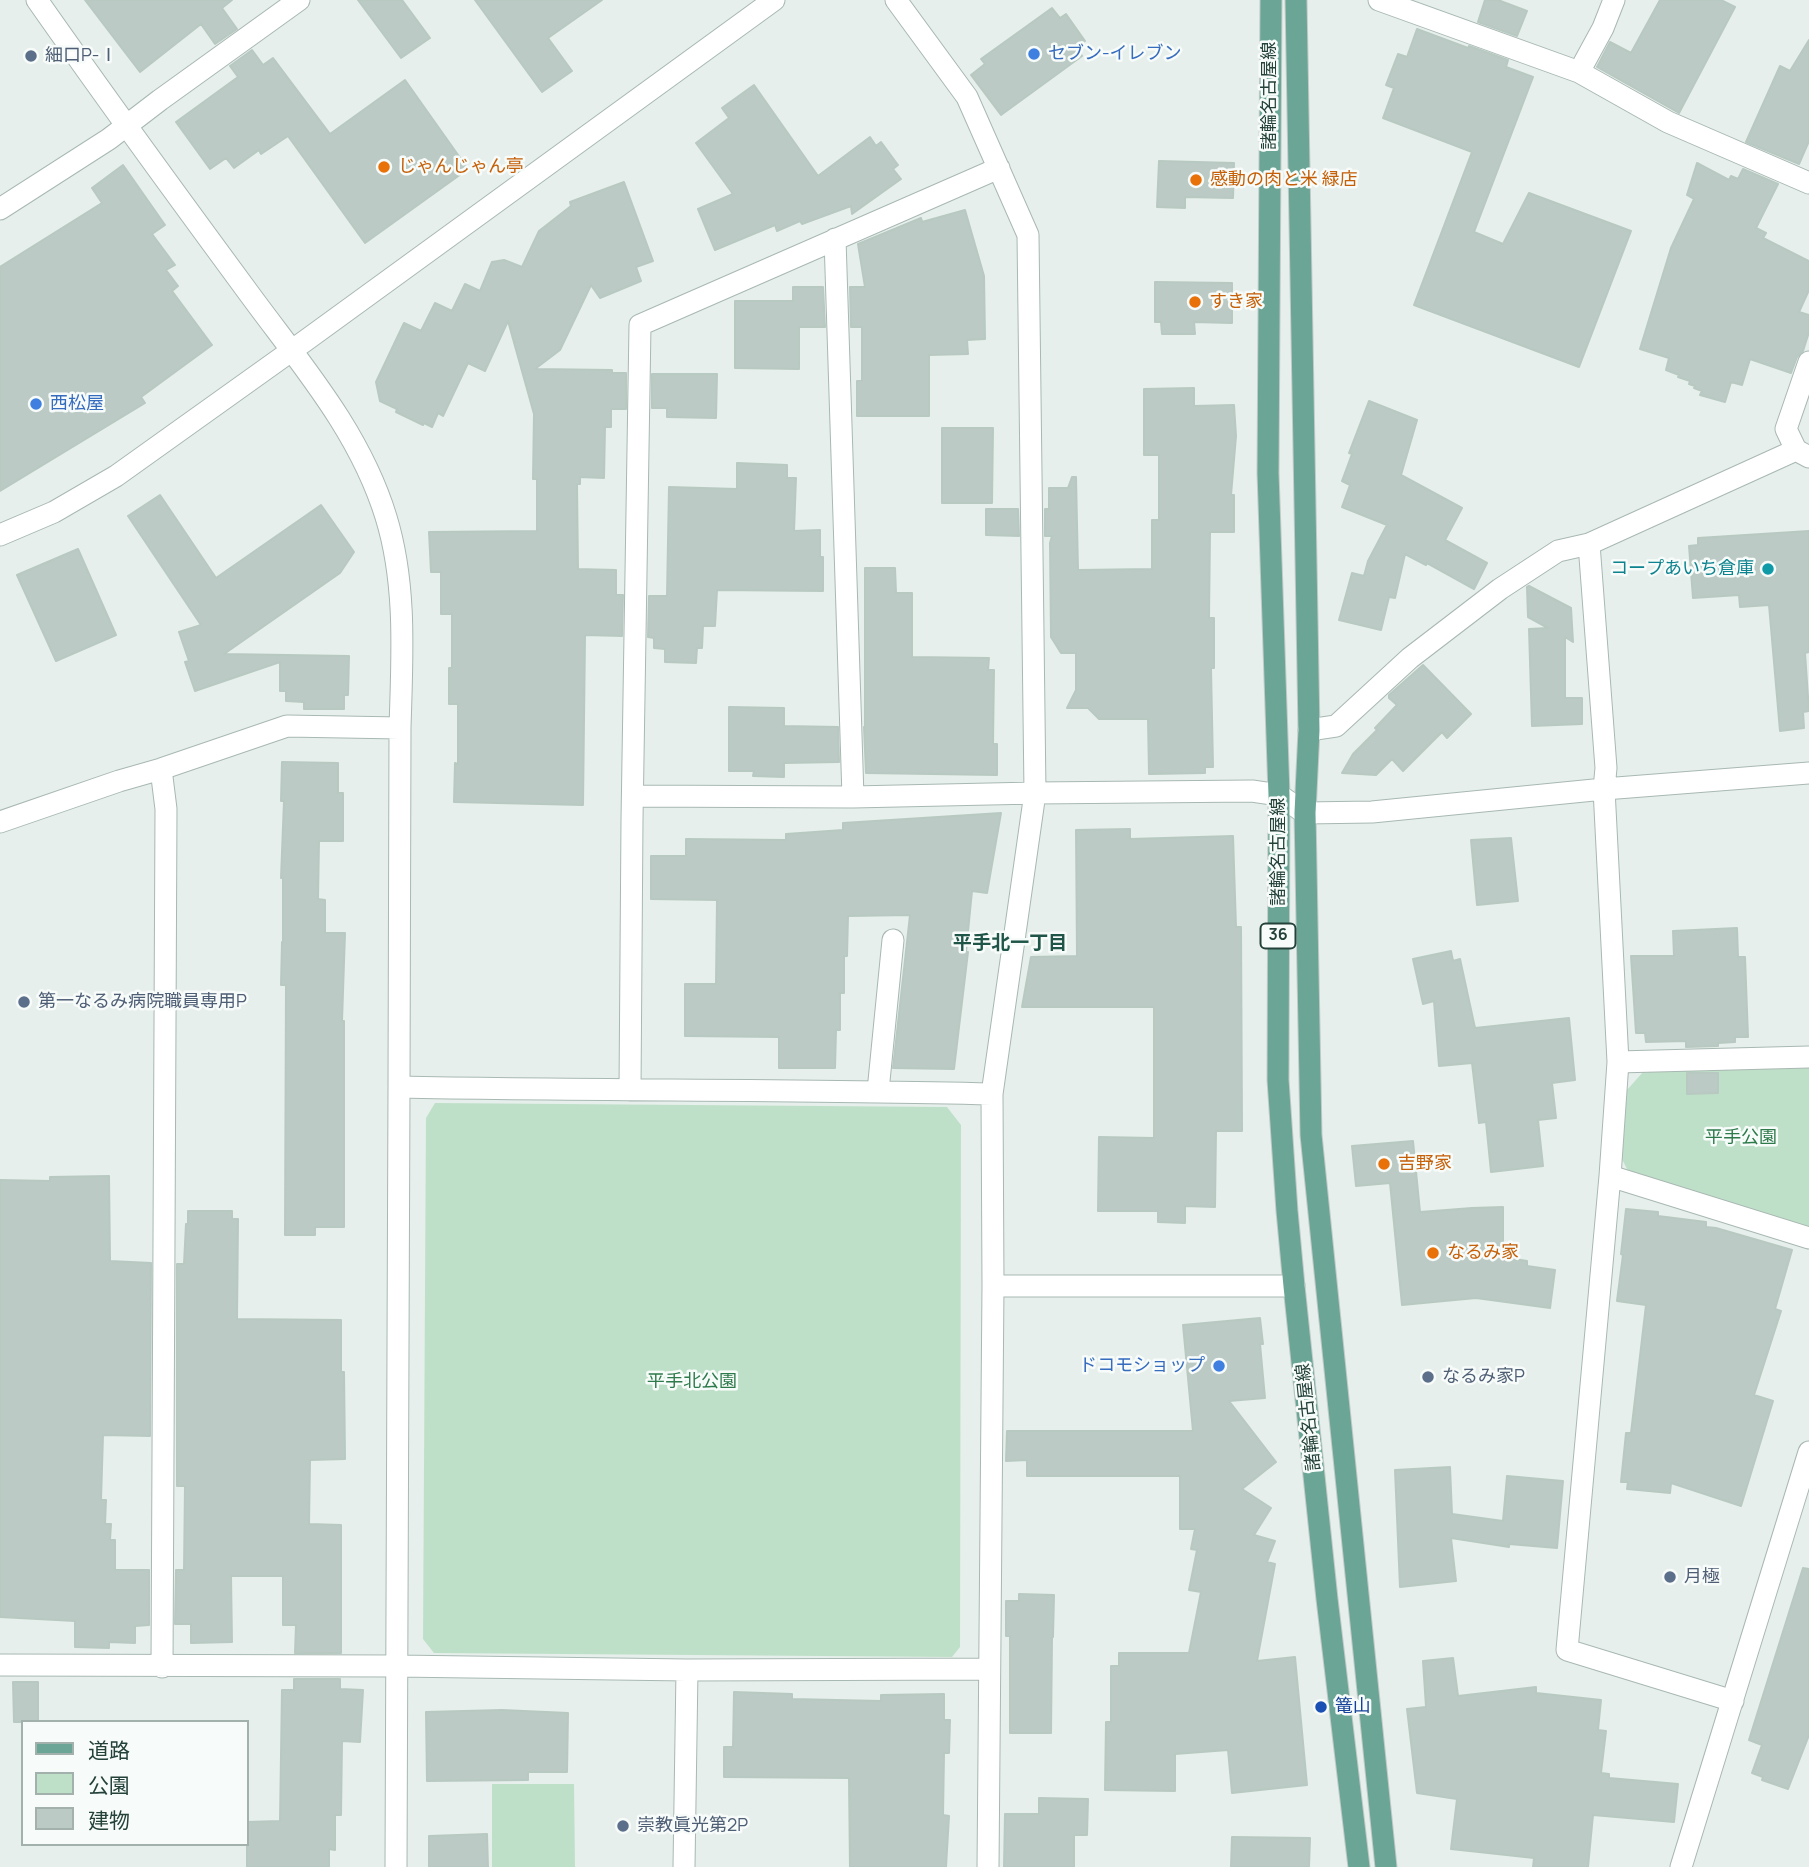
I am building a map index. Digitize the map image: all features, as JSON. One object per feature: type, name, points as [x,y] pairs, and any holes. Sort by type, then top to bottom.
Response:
[{"type":"main road","name":"諸輪名古屋線","points":[[1270,0],[1268,473],[1279,795],[1278,1080],[1294,1286],[1359,1867]]},
{"type":"main road","name":"諸輪名古屋線","points":[[1296,0],[1309,730],[1306,813],[1311,1135],[1385,1867]]},
{"type":"street","points":[[37,0],[268,321],[323,392],[361,455],[386,518],[398,574],[402,625],[396,1867]]},
{"type":"street","points":[[0,209],[109,139],[299,0]]},
{"type":"street","points":[[0,535],[54,512],[117,476],[774,0]]},
{"type":"street","points":[[896,0],[967,97],[1028,235],[1035,793],[992,1094],[988,1867]]},
{"type":"street","points":[[1379,0],[1579,72],[1668,122],[1809,183]]},
{"type":"street","points":[[1579,72],[1603,28],[1614,0]]},
{"type":"street","points":[[630,1090],[640,325],[999,168]]},
{"type":"street","points":[[835,239],[853,797]]},
{"type":"street","points":[[1309,730],[1336,726],[1410,658],[1500,589],[1559,551],[1589,544],[1802,454],[1786,429],[1809,362]]},
{"type":"street","points":[[1589,544],[1606,768],[1604,789],[1618,1062],[1567,1650],[1733,1702]]},
{"type":"street","points":[[0,822],[118,780],[161,769],[287,726],[400,728]]},
{"type":"street","points":[[161,769],[166,809],[162,1667]]},
{"type":"street","points":[[633,796],[853,797],[1252,791],[1279,795],[1306,813],[1372,812],[1604,789],[1809,773]]},
{"type":"street","points":[[878,1091],[893,940]]},
{"type":"street","points":[[1618,1062],[1809,1057]]},
{"type":"street","points":[[399,1087],[992,1094]]},
{"type":"street","points":[[1610,1176],[1809,1238]]},
{"type":"street","points":[[993,1286],[1294,1286]]},
{"type":"street","points":[[1681,1867],[1809,1452]]},
{"type":"street","points":[[0,1665],[687,1670],[989,1669]]},
{"type":"street","points":[[684,1867],[687,1670]]},
{"type":"green space","name":"平手公園","points":[[1809,1068],[1809,1231],[1630,1175],[1622,1159],[1627,1090],[1643,1072]]},
{"type":"green space","name":"平手北公園","points":[[435,1103],[947,1107],[961,1125],[960,1647],[952,1657],[434,1653],[423,1639],[426,1118]]},
{"type":"green space","points":[[492,1784],[574,1784],[575,1867],[492,1867]]},
{"type":"building","points":[[85,0],[232,0],[222,8],[237,29],[215,44],[201,24],[140,72]]},
{"type":"building","points":[[358,0],[402,0],[430,38],[401,58]]},
{"type":"building","points":[[475,0],[602,0],[548,38],[572,71],[542,92]]},
{"type":"building","points":[[1485,0],[1498,0],[1527,11],[1517,36],[1478,22]]},
{"type":"building","points":[[1660,0],[1721,0],[1735,7],[1679,113],[1597,67],[1610,42],[1631,53]]},
{"type":"building","points":[[1052,8],[1060,18],[1066,14],[1085,41],[1076,47],[1082,56],[1001,115],[971,75],[985,64],[981,59]]},
{"type":"building","points":[[1417,29],[1508,60],[1506,67],[1533,77],[1474,232],[1503,244],[1529,193],[1631,231],[1579,367],[1414,305],[1472,152],[1383,118],[1394,88],[1386,85],[1398,54],[1407,57]]},
{"type":"building","points":[[1809,40],[1809,141],[1799,164],[1746,142],[1780,66],[1790,71]]},
{"type":"building","points":[[252,50],[263,65],[273,58],[330,134],[405,80],[468,169],[365,243],[288,136],[261,154],[259,150],[234,168],[226,158],[210,169],[176,122],[238,77],[230,66]]},
{"type":"building","points":[[754,85],[818,176],[870,137],[876,146],[881,142],[898,165],[893,169],[901,179],[852,214],[851,206],[802,224],[800,221],[777,231],[775,225],[715,250],[698,209],[733,194],[696,143],[729,118],[722,108]]},
{"type":"building","name":"感動の肉と米 緑店","points":[[1159,161],[1234,163],[1233,198],[1185,197],[1185,208],[1157,207]]},
{"type":"building","points":[[1697,163],[1729,180],[1731,176],[1738,179],[1743,169],[1778,184],[1756,228],[1766,233],[1763,238],[1809,261],[1809,290],[1799,312],[1809,315],[1809,332],[1803,351],[1797,357],[1791,373],[1750,359],[1742,385],[1731,382],[1725,402],[1700,395],[1702,391],[1689,384],[1690,381],[1666,370],[1669,358],[1640,349],[1671,248],[1694,199],[1687,195]]},
{"type":"building","points":[[123,165],[165,225],[152,234],[175,265],[166,270],[178,286],[172,291],[212,345],[141,397],[145,403],[0,491],[0,267],[102,203],[92,188]]},
{"type":"building","points":[[624,182],[653,261],[636,267],[641,281],[600,298],[591,285],[560,350],[535,369],[612,370],[612,373],[626,373],[626,409],[611,409],[611,427],[605,427],[604,478],[580,477],[580,484],[577,484],[578,569],[616,570],[616,595],[623,595],[622,636],[585,635],[583,805],[454,802],[455,763],[458,764],[458,704],[449,704],[452,614],[441,614],[441,572],[431,572],[429,532],[537,531],[537,479],[533,479],[534,414],[508,321],[485,371],[468,363],[443,416],[438,413],[432,427],[396,412],[397,409],[380,401],[376,382],[404,323],[421,331],[435,303],[452,311],[465,284],[480,291],[492,262],[504,260],[522,267],[539,231],[571,206],[570,202]]},
{"type":"building","points":[[965,210],[984,276],[985,339],[967,340],[968,354],[929,355],[929,416],[857,416],[857,381],[862,381],[862,327],[851,327],[850,287],[865,287],[858,244],[921,218],[922,222]]},
{"type":"building","points":[[1155,282],[1232,283],[1232,323],[1194,322],[1195,334],[1162,334],[1161,322],[1155,322]]},
{"type":"building","points":[[793,287],[823,287],[825,327],[799,327],[799,369],[735,368],[735,301],[793,301]]},
{"type":"building","points":[[652,374],[717,374],[716,418],[667,417],[667,408],[652,408]]},
{"type":"building","points":[[1194,388],[1194,406],[1234,405],[1236,436],[1231,495],[1234,495],[1234,532],[1210,532],[1209,618],[1214,618],[1214,668],[1211,668],[1213,767],[1205,767],[1205,773],[1149,774],[1148,719],[1099,719],[1088,708],[1067,708],[1076,690],[1076,653],[1061,653],[1051,637],[1052,536],[1045,536],[1045,509],[1049,509],[1049,488],[1068,488],[1072,477],[1076,477],[1078,570],[1152,569],[1152,520],[1159,520],[1159,455],[1144,455],[1144,389]]},
{"type":"building","points":[[1369,401],[1417,420],[1401,475],[1462,508],[1445,540],[1487,563],[1474,589],[1405,554],[1395,598],[1389,597],[1381,630],[1339,620],[1352,573],[1364,576],[1368,561],[1387,525],[1342,507],[1350,485],[1342,481],[1352,454],[1349,453]]},
{"type":"building","points":[[942,428],[993,428],[992,503],[942,503]]},
{"type":"building","points":[[737,463],[787,465],[787,478],[796,478],[794,531],[820,530],[823,591],[717,590],[715,626],[703,626],[702,648],[697,648],[696,663],[665,662],[665,649],[654,648],[654,638],[648,637],[649,596],[667,596],[669,487],[737,489]]},
{"type":"building","points":[[160,495],[216,578],[321,505],[354,552],[340,573],[224,654],[349,656],[348,695],[344,695],[344,709],[304,709],[304,702],[286,701],[286,691],[280,691],[280,662],[195,691],[179,632],[201,625],[128,516]]},
{"type":"building","points":[[986,509],[1018,509],[1019,536],[986,535]]},
{"type":"building","points":[[1809,531],[1809,652],[1805,653],[1809,711],[1803,712],[1804,728],[1780,731],[1769,605],[1740,607],[1739,595],[1693,598],[1689,546],[1698,545],[1698,538]]},
{"type":"building","points":[[78,549],[116,635],[56,661],[17,575]]},
{"type":"building","points":[[865,568],[895,568],[896,593],[912,593],[912,657],[989,658],[988,670],[994,670],[993,744],[997,744],[997,775],[866,773]]},
{"type":"building","points":[[1529,586],[1571,608],[1573,642],[1565,637],[1565,698],[1582,698],[1582,724],[1532,726],[1529,629],[1548,628],[1528,617]]},
{"type":"building","points":[[1423,665],[1471,714],[1447,738],[1442,732],[1403,771],[1392,759],[1376,775],[1342,773],[1353,754],[1397,705],[1389,695]]},
{"type":"building","points":[[729,707],[784,708],[784,726],[838,727],[839,762],[784,763],[784,777],[753,776],[754,771],[729,771]]},
{"type":"building","points":[[282,762],[338,763],[338,793],[343,793],[343,841],[319,841],[318,899],[325,900],[325,933],[345,933],[342,1021],[344,1227],[315,1227],[315,1235],[285,1235],[286,985],[281,985],[284,801],[281,801]]},
{"type":"building","points":[[1001,813],[987,893],[972,891],[968,952],[954,1069],[893,1068],[910,915],[848,916],[844,993],[840,993],[840,1030],[836,1030],[835,1068],[779,1068],[779,1037],[685,1036],[685,984],[716,984],[717,900],[651,899],[651,856],[686,856],[686,839],[786,840],[786,834],[843,830],[843,823]]},
{"type":"building","points":[[1130,829],[1130,839],[1233,836],[1236,927],[1241,927],[1242,1131],[1216,1131],[1215,1207],[1185,1206],[1185,1223],[1158,1222],[1158,1211],[1098,1211],[1099,1137],[1154,1138],[1154,1007],[1022,1007],[1031,957],[1077,956],[1076,830]]},
{"type":"building","points":[[1511,838],[1518,901],[1477,905],[1471,840]]},
{"type":"building","points":[[1737,928],[1738,957],[1745,957],[1748,1037],[1735,1037],[1735,1042],[1718,1043],[1718,1046],[1686,1047],[1686,1041],[1646,1042],[1645,1033],[1636,1033],[1631,956],[1674,956],[1673,931]]},
{"type":"building","points":[[1451,951],[1453,961],[1460,959],[1475,1028],[1569,1018],[1575,1080],[1552,1083],[1556,1118],[1538,1120],[1543,1166],[1491,1172],[1486,1122],[1479,1123],[1472,1063],[1439,1066],[1434,1001],[1423,1004],[1413,959]]},
{"type":"building","points":[[1687,1073],[1718,1073],[1718,1093],[1687,1094]]},
{"type":"building","points":[[1413,1141],[1420,1212],[1503,1207],[1503,1257],[1527,1261],[1527,1266],[1555,1270],[1550,1308],[1476,1298],[1402,1305],[1390,1183],[1356,1186],[1352,1146]]},
{"type":"building","points":[[109,1176],[110,1261],[151,1263],[150,1436],[103,1435],[101,1500],[106,1500],[105,1524],[111,1524],[110,1540],[115,1540],[115,1570],[149,1570],[149,1625],[135,1626],[135,1643],[109,1642],[109,1648],[75,1647],[75,1621],[0,1617],[0,1180],[50,1181],[50,1177]]},
{"type":"building","points":[[1626,1209],[1658,1212],[1658,1216],[1706,1222],[1706,1227],[1792,1250],[1775,1309],[1781,1311],[1754,1395],[1773,1401],[1741,1506],[1671,1483],[1670,1493],[1627,1489],[1628,1482],[1621,1482],[1626,1433],[1631,1433],[1646,1305],[1617,1301]]},
{"type":"building","points":[[188,1211],[232,1211],[232,1219],[238,1219],[237,1319],[341,1320],[345,1459],[310,1460],[309,1524],[341,1525],[341,1653],[295,1653],[296,1625],[283,1625],[283,1576],[231,1576],[232,1642],[191,1643],[191,1624],[175,1624],[176,1570],[184,1570],[185,1486],[177,1486],[177,1264],[184,1264]]},
{"type":"building","points":[[1260,1318],[1265,1398],[1229,1401],[1276,1462],[1242,1489],[1271,1508],[1254,1535],[1275,1541],[1267,1562],[1275,1564],[1257,1661],[1295,1657],[1307,1785],[1232,1793],[1228,1750],[1175,1754],[1175,1791],[1105,1790],[1106,1722],[1111,1722],[1111,1666],[1119,1666],[1119,1653],[1189,1653],[1201,1592],[1189,1590],[1197,1550],[1191,1549],[1195,1529],[1180,1529],[1180,1476],[1027,1476],[1027,1460],[1006,1461],[1007,1431],[1193,1431],[1183,1325]]},
{"type":"building","points":[[1450,1467],[1452,1514],[1503,1521],[1507,1476],[1563,1481],[1557,1548],[1509,1544],[1509,1547],[1451,1538],[1456,1581],[1400,1587],[1395,1470]]},
{"type":"building","points":[[1803,1568],[1809,1569],[1809,1735],[1788,1789],[1762,1780],[1763,1777],[1752,1773],[1762,1745],[1749,1740]]},
{"type":"building","points":[[1019,1594],[1054,1595],[1051,1733],[1010,1733],[1010,1636],[1006,1636],[1006,1601],[1019,1601]]},
{"type":"building","points":[[1453,1658],[1458,1696],[1536,1687],[1536,1693],[1601,1700],[1598,1730],[1606,1731],[1601,1773],[1609,1774],[1609,1778],[1678,1784],[1674,1822],[1593,1815],[1588,1867],[1533,1867],[1534,1858],[1451,1849],[1457,1799],[1417,1793],[1407,1709],[1426,1707],[1423,1661]]},
{"type":"building","points":[[294,1679],[340,1679],[340,1689],[363,1690],[360,1742],[342,1741],[341,1815],[335,1815],[335,1850],[329,1849],[329,1867],[247,1867],[248,1822],[280,1821],[282,1690],[294,1690]]},
{"type":"building","points":[[13,1682],[38,1682],[38,1720],[14,1722]]},
{"type":"building","points":[[734,1692],[792,1694],[792,1699],[881,1701],[881,1695],[944,1694],[944,1720],[950,1720],[949,1753],[944,1753],[943,1815],[949,1816],[946,1867],[850,1867],[849,1778],[724,1777],[724,1747],[733,1747]]},
{"type":"building","points":[[502,1710],[568,1713],[567,1772],[528,1772],[528,1780],[427,1781],[426,1712]]},
{"type":"building","points":[[1039,1798],[1088,1799],[1087,1835],[1074,1835],[1074,1867],[1004,1867],[1005,1814],[1039,1814]]},
{"type":"building","points":[[487,1834],[488,1867],[429,1867],[429,1836]]},
{"type":"building","points":[[1232,1837],[1310,1838],[1309,1867],[1231,1867]]},
{"type":"place","name":"セブン-イレブン","points":[[1034,54]]},
{"type":"place","name":"細口P-Ⅰ","points":[[31,56]]},
{"type":"place","name":"じゃんじゃん亭","points":[[384,167]]},
{"type":"place","name":"感動の肉と米 緑店","points":[[1196,180]]},
{"type":"place","name":"すき家","points":[[1195,302]]},
{"type":"place","name":"西松屋","points":[[36,404]]},
{"type":"place","name":"コープあいち倉庫","points":[[1768,569]]},
{"type":"place","name":"第一なるみ病院職員専用P","points":[[24,1002]]},
{"type":"place","name":"吉野家","points":[[1384,1164]]},
{"type":"place","name":"なるみ家","points":[[1433,1253]]},
{"type":"place","name":"ドコモショップ","points":[[1219,1366]]},
{"type":"place","name":"なるみ家P","points":[[1428,1377]]},
{"type":"place","name":"月極","points":[[1670,1577]]},
{"type":"place","name":"篭山","points":[[1321,1707]]},
{"type":"place","name":"崇教眞光第2P","points":[[623,1826]]},
{"type":"district","name":"平手北一丁目","points":[[1010,944]]}]
